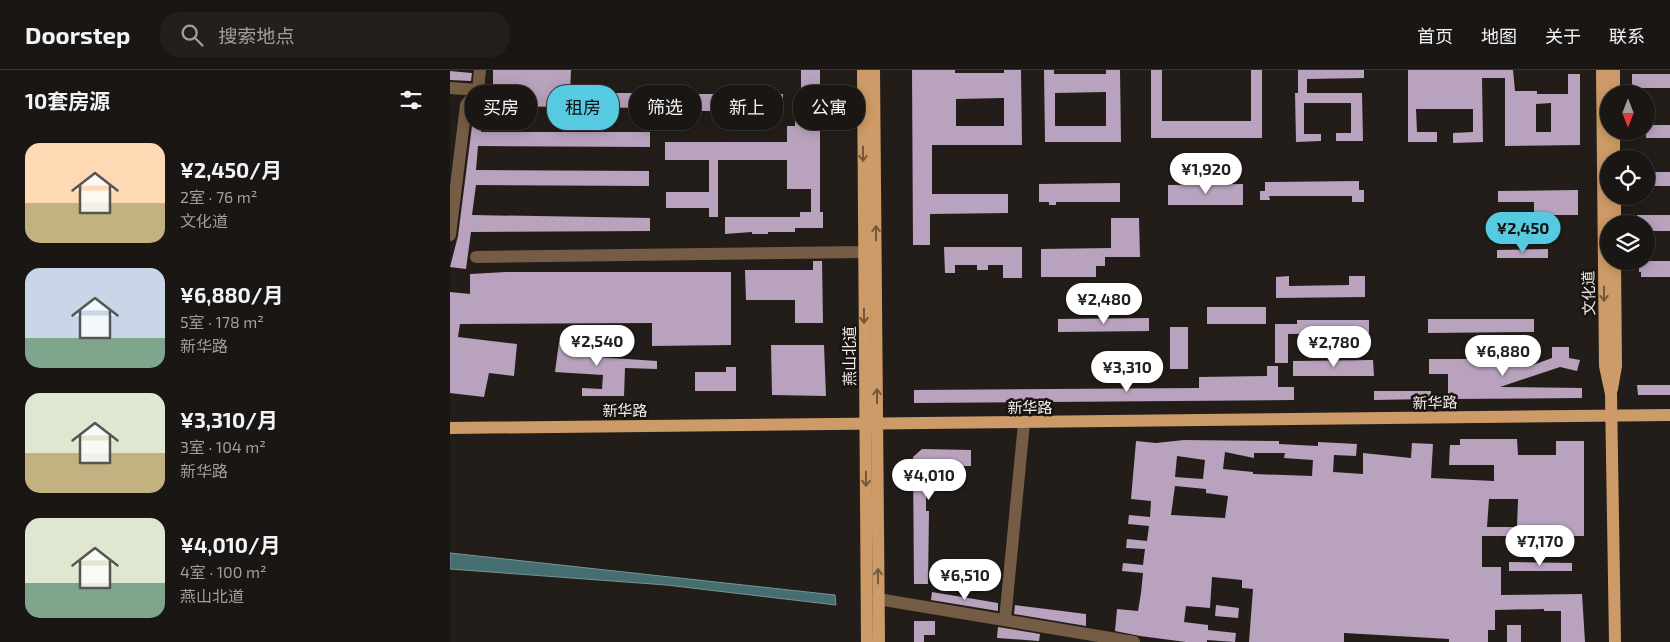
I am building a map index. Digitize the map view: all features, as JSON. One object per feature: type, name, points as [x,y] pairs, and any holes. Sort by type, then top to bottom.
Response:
[{"type":"main road","name":"燕山北道","points":[[862,70],[864,252],[878,599],[878,642]]},
{"type":"main road","name":"燕山北道","points":[[867,642],[874,70]]},
{"type":"main road","name":"文化道","points":[[1602,70],[1605,366],[1611,394]]},
{"type":"main road","points":[[1614,70],[1614,85]]},
{"type":"main road","name":"文化道","points":[[1615,270],[1616,366],[1611,394],[1615,642]]},
{"type":"main road","name":"新华路","points":[[450,428],[1670,415]]},
{"type":"street","points":[[478,85],[480,70]]},
{"type":"street","points":[[450,88],[465,89]]},
{"type":"street","points":[[450,235],[465,113]]},
{"type":"street","points":[[476,258],[864,252]]},
{"type":"street","points":[[1005,620],[1024,423]]},
{"type":"street","points":[[878,599],[1005,620],[1097,639],[1134,642]]},
{"type":"water","points":[[450,553],[835,595],[836,605],[666,585],[450,569]]},
{"type":"building","points":[[493,70],[571,70],[570,85],[547,85],[547,107],[537,107],[537,85],[493,85]]},
{"type":"building","points":[[801,70],[820,70],[820,85],[801,85]]},
{"type":"building","points":[[912,70],[955,70],[955,73],[1004,73],[1004,70],[1021,70],[1022,145],[932,145],[932,194],[1008,194],[1008,213],[930,214],[930,245],[913,245]],"holes":[[[1004,98],[1004,126],[956,126],[956,99]]]},
{"type":"building","points":[[1044,70],[1054,70],[1054,74],[1106,74],[1106,70],[1120,70],[1121,142],[1045,142]],"holes":[[[1106,92],[1106,126],[1055,126],[1055,93]]]},
{"type":"building","points":[[1151,70],[1162,70],[1162,121],[1251,121],[1251,70],[1262,70],[1262,138],[1151,138]]},
{"type":"building","points":[[1298,70],[1364,70],[1364,78],[1307,79],[1307,93],[1362,93],[1363,141],[1336,141],[1336,133],[1351,133],[1351,103],[1304,103],[1304,134],[1321,134],[1321,141],[1296,142],[1295,93],[1298,93]]},
{"type":"building","points":[[1408,70],[1513,70],[1515,91],[1537,91],[1537,94],[1568,94],[1568,74],[1580,74],[1580,145],[1505,146],[1505,78],[1482,78],[1483,142],[1453,143],[1453,133],[1473,132],[1473,109],[1416,109],[1417,132],[1437,132],[1437,142],[1408,142]],"holes":[[[1551,103],[1551,132],[1536,132],[1536,104]]]},
{"type":"building","points":[[450,71],[472,73],[471,81],[450,80]]},
{"type":"building","points":[[1632,74],[1670,74],[1670,88],[1655,88],[1655,85],[1632,85]]},
{"type":"building","points":[[619,93],[629,93],[629,108],[619,108]]},
{"type":"building","points":[[701,94],[711,94],[711,111],[701,111]]},
{"type":"building","points":[[1655,125],[1670,125],[1670,138],[1655,138]]},
{"type":"building","points":[[787,126],[793,126],[793,130],[820,130],[820,212],[823,212],[823,228],[795,228],[795,232],[768,232],[768,234],[752,234],[752,232],[725,234],[725,217],[800,217],[800,212],[811,212],[811,189],[787,189],[787,160],[718,160],[718,217],[709,217],[709,208],[666,208],[666,192],[709,192],[709,160],[665,160],[665,142],[787,142]]},
{"type":"building","points":[[471,130],[481,130],[481,132],[650,132],[650,147],[478,146],[476,170],[649,171],[649,186],[476,185],[472,215],[650,218],[650,231],[471,232],[466,269],[450,267],[458,236]]},
{"type":"building","points":[[1655,172],[1670,172],[1670,186],[1655,186]]},
{"type":"building","points":[[1359,181],[1359,190],[1364,190],[1364,202],[1352,202],[1352,196],[1269,196],[1270,200],[1260,200],[1260,191],[1265,191],[1265,182]]},
{"type":"building","points":[[1120,183],[1120,202],[1056,202],[1056,205],[1049,205],[1049,202],[1039,202],[1039,184]]},
{"type":"building","points":[[1243,184],[1243,205],[1168,205],[1168,185]]},
{"type":"building","points":[[1578,190],[1578,215],[1534,215],[1534,202],[1498,202],[1498,191]]},
{"type":"building","points":[[1655,215],[1670,215],[1670,231],[1655,231]]},
{"type":"building","points":[[1111,218],[1139,218],[1140,257],[1105,257],[1105,266],[1096,266],[1096,277],[1041,277],[1041,249],[1111,248]]},
{"type":"building","points":[[944,247],[1022,247],[1022,278],[1003,278],[1003,265],[988,265],[988,270],[977,270],[977,265],[955,265],[955,273],[945,273]]},
{"type":"building","points":[[1548,249],[1548,258],[1497,258],[1497,250]]},
{"type":"building","points":[[813,261],[822,261],[823,323],[795,323],[795,300],[746,300],[745,270],[813,270]]},
{"type":"building","points":[[1655,261],[1670,261],[1670,277],[1641,277],[1641,272],[1639,270],[1655,270]]},
{"type":"building","points":[[506,272],[731,272],[731,345],[652,346],[652,323],[460,324],[458,337],[517,344],[514,376],[489,373],[484,397],[450,393],[450,292],[470,294],[470,274]]},
{"type":"building","points":[[1289,276],[1289,286],[1349,285],[1349,276],[1365,276],[1365,297],[1276,298],[1276,277]]},
{"type":"building","points":[[1207,307],[1266,307],[1266,324],[1207,324]]},
{"type":"building","points":[[1149,318],[1149,331],[1058,332],[1058,319]]},
{"type":"building","points":[[1428,319],[1534,319],[1534,332],[1428,333]]},
{"type":"building","points":[[1297,320],[1369,320],[1369,333],[1288,334],[1288,363],[1275,363],[1275,324],[1297,324]]},
{"type":"building","points":[[1170,327],[1188,327],[1188,369],[1170,369]]},
{"type":"building","points":[[559,342],[596,343],[596,357],[657,361],[657,369],[625,368],[624,396],[582,396],[582,388],[602,389],[603,375],[555,372]]},
{"type":"building","points":[[771,345],[824,345],[826,396],[772,395]]},
{"type":"building","points":[[1552,347],[1569,347],[1569,358],[1580,360],[1577,371],[1560,367],[1500,387],[1582,388],[1582,398],[1448,399],[1448,374],[1429,374],[1429,359],[1533,359],[1533,365],[1552,358]]},
{"type":"building","points":[[1373,360],[1374,376],[1293,376],[1293,361]]},
{"type":"building","points":[[1267,366],[1278,366],[1278,387],[1294,387],[1294,400],[914,403],[914,390],[1199,388],[1199,377],[1267,376]]},
{"type":"building","points":[[726,367],[736,367],[736,391],[695,391],[695,372],[726,372]]},
{"type":"building","points":[[1637,385],[1670,385],[1670,395],[1638,395]]},
{"type":"building","points":[[1374,391],[1431,391],[1431,399],[1374,400]]},
{"type":"building","points":[[1460,439],[1517,439],[1518,455],[1556,455],[1556,441],[1584,441],[1584,536],[1570,536],[1570,546],[1516,546],[1516,536],[1482,536],[1482,567],[1501,567],[1501,595],[1582,594],[1585,642],[1561,642],[1561,611],[1544,611],[1544,609],[1495,610],[1495,630],[1488,630],[1488,642],[1449,642],[1449,639],[1344,633],[1344,642],[1249,642],[1253,589],[1242,588],[1242,580],[1212,577],[1210,608],[1186,606],[1184,622],[1208,625],[1208,630],[1236,633],[1235,642],[1207,640],[1207,642],[1186,642],[1115,631],[1117,609],[1138,611],[1141,593],[1143,573],[1122,571],[1123,563],[1143,565],[1145,549],[1126,548],[1127,539],[1147,541],[1149,526],[1128,524],[1129,515],[1150,517],[1151,501],[1131,499],[1136,441],[1156,443],[1184,440],[1279,441],[1279,444],[1318,446],[1318,442],[1357,444],[1356,456],[1334,455],[1333,472],[1363,474],[1363,453],[1411,458],[1412,443],[1433,444],[1431,478],[1494,481],[1494,465],[1449,465],[1450,445],[1460,445]],"holes":[[[1225,452],[1254,458],[1254,453],[1285,453],[1284,458],[1313,460],[1312,476],[1253,474],[1253,472],[1223,469]],[[1177,456],[1205,460],[1203,479],[1175,477]],[[1175,486],[1206,489],[1206,493],[1228,496],[1225,518],[1171,515]],[[1489,499],[1518,499],[1517,527],[1487,527]]]},
{"type":"building","points":[[922,449],[971,450],[971,466],[938,466],[926,477],[926,511],[929,511],[928,584],[914,584],[913,457]]},
{"type":"building","points":[[1509,562],[1572,563],[1572,571],[1509,571]]},
{"type":"building","points":[[932,592],[998,603],[998,611],[931,600]]},
{"type":"building","points":[[1015,605],[1086,614],[1086,626],[1014,614]]},
{"type":"building","points":[[1216,605],[1239,608],[1238,618],[1215,616]]},
{"type":"building","points":[[914,621],[935,621],[935,635],[924,635],[924,642],[914,642]]},
{"type":"building","points":[[1507,625],[1521,625],[1521,642],[1507,642]]},
{"type":"building","points":[[998,627],[1040,634],[1039,641],[997,638]]}]
